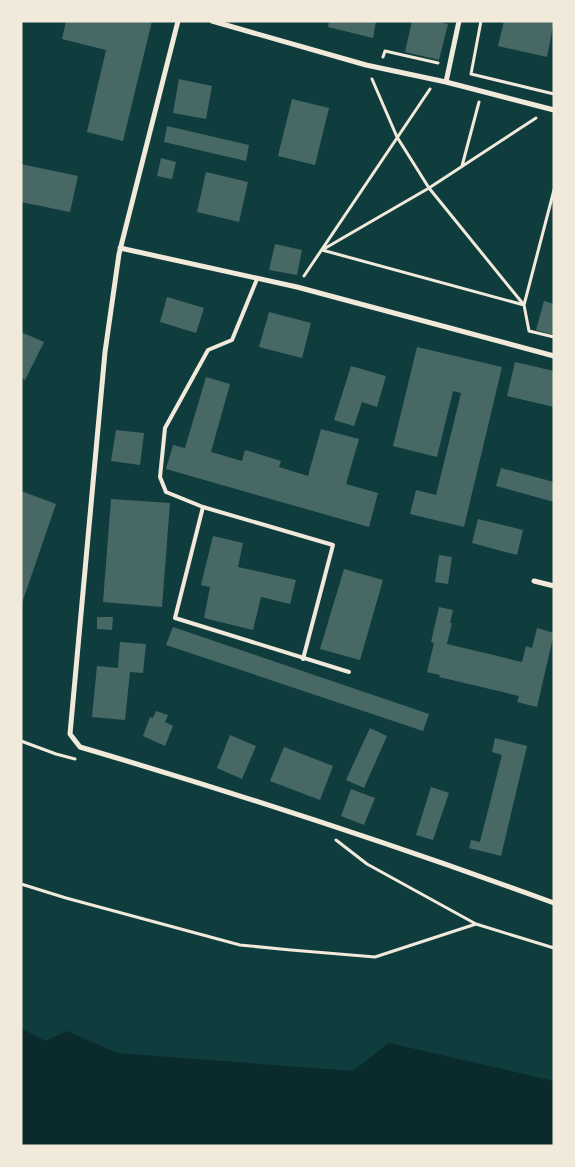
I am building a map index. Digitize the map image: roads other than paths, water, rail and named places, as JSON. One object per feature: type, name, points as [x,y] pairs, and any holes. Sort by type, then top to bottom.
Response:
[{"type":"street","points":[[178,21],[120,248],[105,352],[70,734],[80,747],[207,785],[554,903]]},
{"type":"street","points":[[212,21],[366,65],[446,82],[554,110]]},
{"type":"street","points":[[446,82],[459,21]]},
{"type":"street","points":[[120,248],[257,278],[554,356]]},
{"type":"street","points":[[534,581],[554,586]]},
{"type":"lane","points":[[257,278],[232,340],[208,350],[164,428],[160,476],[166,492],[203,507],[333,545],[304,659]]},
{"type":"lane","points":[[203,507],[175,618],[349,672]]},
{"type":"water","points":[[21,1028],[45,1041],[67,1031],[117,1053],[353,1071],[389,1043],[554,1081],[554,1146],[21,1146]]}]
